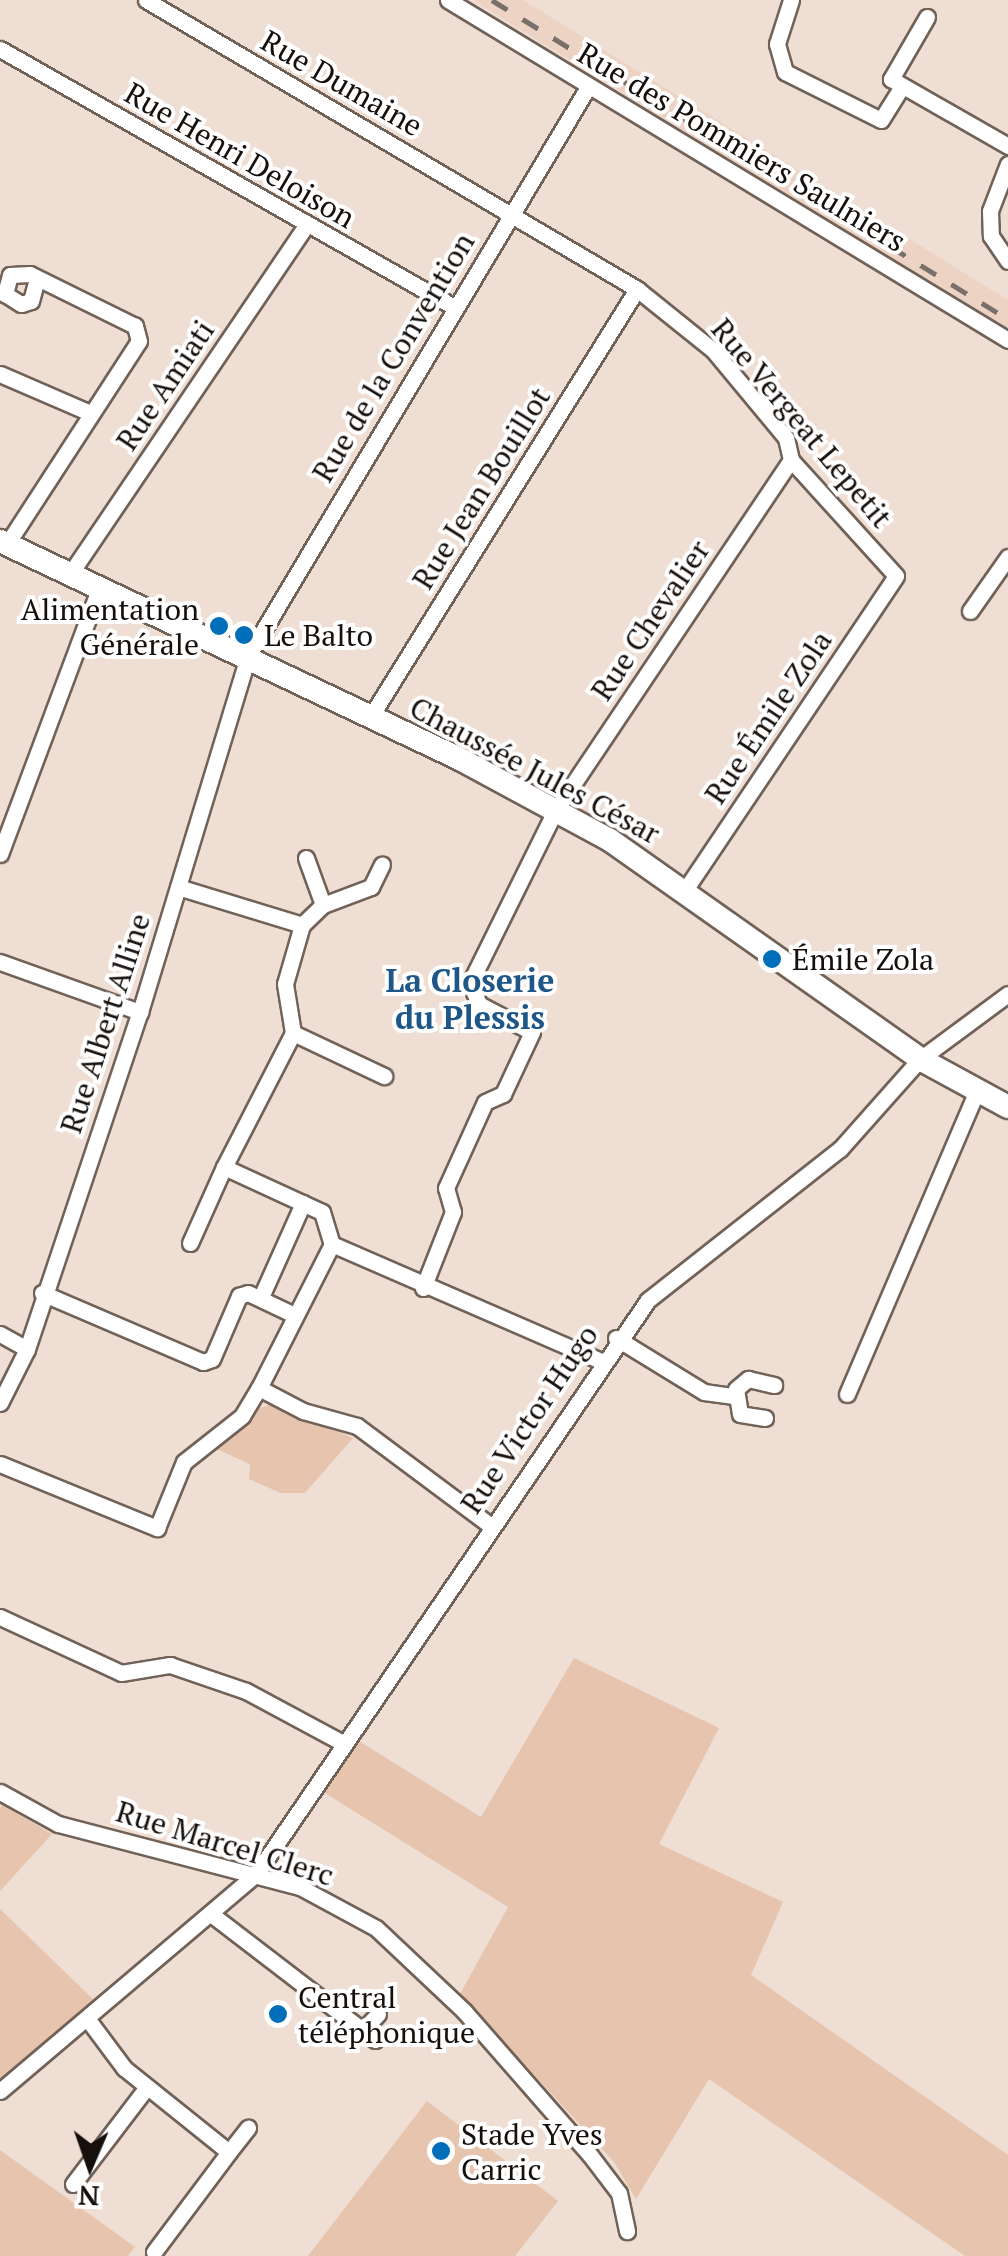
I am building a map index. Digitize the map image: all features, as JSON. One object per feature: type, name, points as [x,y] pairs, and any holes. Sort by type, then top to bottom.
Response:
[{"type":"street","name":"Rue Dumaine","points":[[146,0],[511,214]]},
{"type":"street","name":"Rue des Pommiers Saulniers","points":[[448,0],[1008,340]]},
{"type":"street","points":[[792,0],[777,44],[785,72],[881,120],[902,86]]},
{"type":"street","points":[[927,17],[890,79],[1008,146]]},
{"type":"street","name":"Rue Henri Deloison","points":[[0,49],[454,307]]},
{"type":"street","name":"Rue de la Convention","points":[[248,656],[588,87]]},
{"type":"street","points":[[1002,256],[990,211],[1008,164]]},
{"type":"street","name":"Rue Vergeat Lepetit","points":[[511,214],[637,289],[713,350],[786,438],[791,460],[896,576]]},
{"type":"street","name":"Rue Amiati","points":[[70,574],[306,226]]},
{"type":"street","points":[[4,542],[139,341],[134,326],[36,282]]},
{"type":"street","name":"Rue Jean Bouillot","points":[[371,716],[637,289]]},
{"type":"street","points":[[0,374],[90,413]]},
{"type":"street","name":"Rue Chevalier","points":[[423,1288],[453,1212],[446,1188],[485,1102],[503,1094],[532,1032],[479,1004],[470,984],[555,811],[791,460]]},
{"type":"street","name":"Chaussée Jules César","points":[[4,542],[371,716],[555,811],[686,888],[920,1060],[1008,1108]]},
{"type":"street","points":[[970,611],[1008,557]]},
{"type":"street","name":"Rue Émile Zola","points":[[686,888],[896,576]]},
{"type":"street","points":[[0,854],[100,587]]},
{"type":"street","name":"Rue Albert Alline","points":[[0,1403],[27,1349],[42,1293],[140,1012],[248,656]]},
{"type":"street","points":[[306,858],[323,906]]},
{"type":"street","points":[[190,1243],[224,1166],[293,1033],[285,984],[302,925],[323,906],[372,887],[382,864]]},
{"type":"street","points":[[178,887],[302,925]]},
{"type":"street","points":[[0,962],[140,1012]]},
{"type":"street","name":"Rue Victor Hugo","points":[[0,2091],[88,2022],[256,1874],[600,1361],[648,1300],[840,1149],[920,1060],[1008,994]]},
{"type":"street","points":[[293,1033],[384,1076]]},
{"type":"street","points":[[847,1394],[976,1090]]},
{"type":"street","points":[[0,1464],[157,1528],[184,1462],[242,1416],[328,1248],[322,1212],[224,1166]]},
{"type":"street","points":[[261,1298],[304,1203]]},
{"type":"street","points":[[328,1248],[600,1361]]},
{"type":"street","points":[[42,1293],[208,1362],[239,1296],[261,1298],[292,1314]]},
{"type":"street","points":[[0,1334],[27,1349]]},
{"type":"street","points":[[616,1338],[704,1392],[734,1396]]},
{"type":"street","points":[[734,1396],[748,1379],[774,1384]]},
{"type":"street","points":[[258,1388],[303,1411],[357,1426],[490,1525]]},
{"type":"street","points":[[734,1396],[740,1414],[765,1418]]},
{"type":"street","points":[[0,1617],[120,1673],[170,1665],[246,1691],[343,1743]]},
{"type":"street","name":"Rue Marcel Clerc","points":[[0,1792],[58,1824],[300,1888],[376,1928],[464,2011],[618,2192],[627,2230]]},
{"type":"street","points":[[211,1914],[369,2035],[378,2014]]},
{"type":"street","points":[[88,2022],[147,2087],[228,2152]]},
{"type":"street","points":[[73,2184],[147,2087]]},
{"type":"street","points":[[154,2252],[248,2128]]},
{"type":"shaded area","points":[[473,0],[523,0],[1008,300],[1008,331]]},
{"type":"shaded area","points":[[272,1404],[353,1438],[305,1493],[281,1493],[249,1479],[250,1464],[214,1448],[257,1409]]},
{"type":"shaded area","points":[[574,1658],[719,1728],[659,1844],[783,1902],[751,1975],[1008,2155],[1008,2256],[965,2256],[709,2079],[636,2199],[614,2162],[460,1994],[508,1907],[320,1790],[354,1738],[481,1817]]},
{"type":"shaded area","points":[[2,1805],[52,1834],[0,1891],[0,1808]]},
{"type":"shaded area","points":[[0,1909],[97,2003],[0,2084]]},
{"type":"shaded area","name":"Stade Yves Carric","points":[[427,2101],[558,2201],[515,2256],[308,2256]]},
{"type":"shaded area","points":[[0,2150],[135,2247],[128,2256],[0,2256]]},
{"type":"railway","points":[[492,0],[1008,319]]},
{"type":"place","name":"Alimentation Générale","points":[[219,626]]},
{"type":"place","name":"Le Balto","points":[[244,635]]},
{"type":"place","name":"Émile Zola","points":[[772,959]]},
{"type":"place","name":"Central téléphonique","points":[[278,2014]]},
{"type":"place","name":"Stade Yves Carric","points":[[441,2151]]},
{"type":"district","name":"La Closerie du Plessis","points":[[470,1000]]}]
